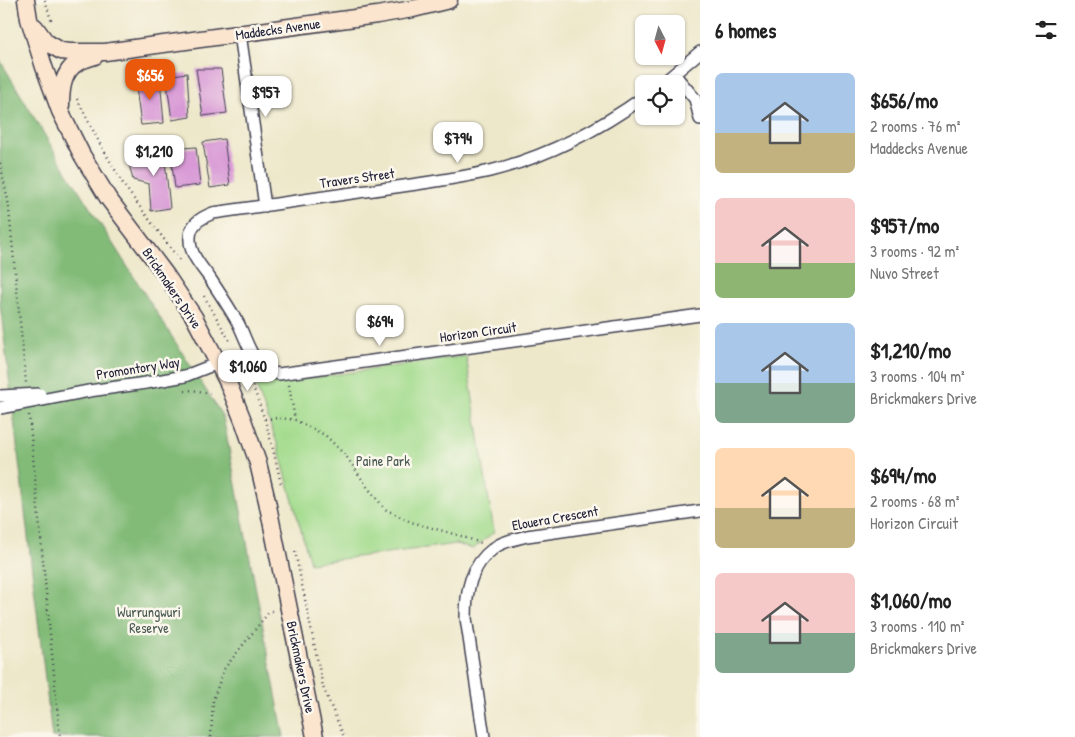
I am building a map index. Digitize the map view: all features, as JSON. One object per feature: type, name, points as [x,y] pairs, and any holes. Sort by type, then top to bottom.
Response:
[{"type":"street","name":"Brickmakers Drive","points":[[26,0],[29,19],[60,111],[82,155],[108,198],[166,275],[194,317],[228,382],[258,463],[315,737]]},
{"type":"street","name":"Maddecks Avenue","points":[[29,19],[46,42],[61,51],[105,52],[413,9],[449,0]]},
{"type":"street","points":[[240,34],[265,206]]},
{"type":"street","name":"Maddecks Avenue","points":[[60,111],[62,88],[68,72],[76,64],[105,52]]},
{"type":"street","points":[[700,52],[674,74],[694,99],[700,118]]},
{"type":"street","name":"Travers Street","points":[[265,206],[428,183],[491,170],[549,151],[609,121],[635,103]]},
{"type":"street","name":"Horizon Circuit","points":[[265,206],[212,213],[199,219],[190,233],[190,246],[196,259],[234,316],[259,365],[272,373],[287,374],[700,315]]},
{"type":"street","name":"Promontory Way","points":[[0,396],[89,391],[146,384],[185,376],[218,363]]},
{"type":"street","name":"Promontory Way","points":[[0,408],[89,391]]},
{"type":"street","name":"Elouera Crescent","points":[[484,737],[466,618],[466,599],[469,583],[475,570],[484,558],[494,548],[527,536],[700,511]]},
{"type":"path","points":[[0,163],[8,200],[26,388]]},
{"type":"path","points":[[287,374],[295,420]]},
{"type":"path","points":[[29,413],[60,737]]},
{"type":"path","points":[[265,419],[295,420],[326,435],[346,456],[385,509],[411,522],[461,536],[494,548]]},
{"type":"path","points":[[211,737],[213,700],[224,669],[269,612],[288,606]]},
{"type":"green space","name":"Wurrungwuri Reserve","points":[[0,60],[57,156],[223,417],[284,737],[52,737],[0,303]]},
{"type":"green space","name":"Paine Park","points":[[466,356],[494,532],[473,549],[456,544],[310,563],[277,443],[251,372],[267,379],[283,382]]},
{"type":"building","points":[[196,69],[221,69],[227,113],[203,116]]},
{"type":"building","points":[[187,73],[190,117],[172,120],[166,76]]},
{"type":"building","points":[[160,78],[164,123],[141,125],[135,80]]},
{"type":"building","points":[[224,139],[230,185],[210,188],[203,142]]},
{"type":"building","points":[[163,142],[170,208],[151,211],[149,184],[133,180],[129,164],[150,158],[150,144]]},
{"type":"building","points":[[196,147],[200,185],[175,188],[170,149]]}]
